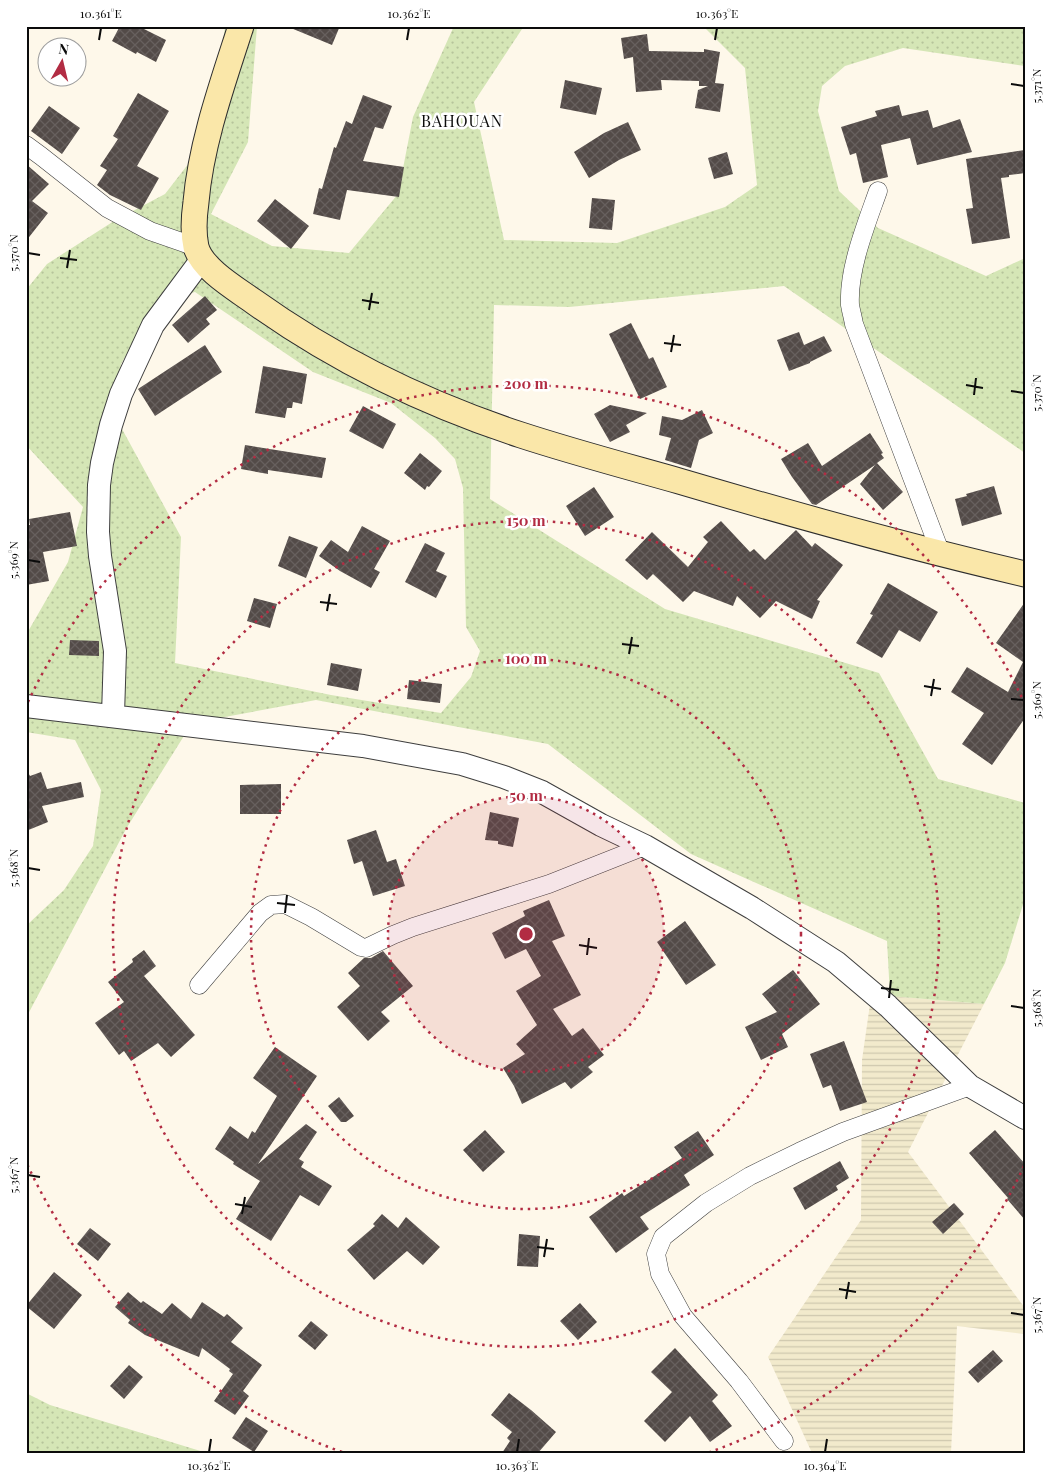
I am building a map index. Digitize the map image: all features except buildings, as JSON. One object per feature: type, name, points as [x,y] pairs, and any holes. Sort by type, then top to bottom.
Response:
[{"type":"main road","points":[[241,26],[219,96],[198,178],[195,213],[199,253],[232,286],[288,326],[371,373],[444,407],[520,435],[768,507],[941,554],[1025,574]]},
{"type":"street","points":[[26,145],[107,208],[150,231],[199,253],[153,325],[121,394],[102,463],[99,485],[98,532],[115,650],[112,715]]},
{"type":"street","points":[[878,191],[858,253],[852,282],[850,305],[854,324],[941,554]]},
{"type":"street","points":[[26,706],[363,746],[462,764],[504,777],[542,792],[645,846],[752,908],[836,962],[888,1006],[970,1086],[1025,1118]]},
{"type":"street","points":[[199,985],[260,913],[271,905],[285,904],[361,947],[366,948],[393,934],[549,884],[645,846]]},
{"type":"street","points":[[784,1441],[739,1381],[683,1316],[660,1274],[656,1254],[663,1237],[706,1203],[750,1176],[843,1132],[970,1086]]},
{"type":"shaded area","points":[[890,996],[984,1004],[908,1152],[1025,1308],[1025,1334],[957,1326],[951,1453],[812,1453],[768,1357],[861,1220],[862,1060],[870,1004]]},
{"type":"green space","points":[[225,26],[257,26],[248,142],[211,214],[272,246],[349,253],[398,194],[413,117],[454,26],[524,26],[474,102],[504,240],[617,243],[725,207],[757,185],[745,68],[703,26],[1025,26],[1025,66],[903,48],[845,66],[822,86],[818,111],[839,191],[878,228],[986,276],[1025,258],[1025,453],[784,286],[569,307],[494,305],[490,499],[665,609],[879,673],[938,779],[1025,803],[1025,898],[1005,963],[984,1004],[890,996],[887,941],[691,854],[548,744],[316,700],[192,723],[126,829],[26,1018],[26,926],[64,890],[93,846],[101,790],[75,740],[26,732],[26,635],[68,562],[83,507],[26,445],[26,290],[47,264],[114,221],[165,194],[213,132]],"holes":[[[195,292],[313,372],[391,403],[435,438],[455,459],[463,488],[466,627],[480,651],[471,677],[441,713],[331,695],[175,663],[181,537],[116,418],[121,364],[148,316],[169,297]]]},
{"type":"green space","points":[[26,1393],[50,1405],[207,1453],[26,1453]]},
{"type":"district","name":"BAHOUAN","points":[[462,120]]}]
